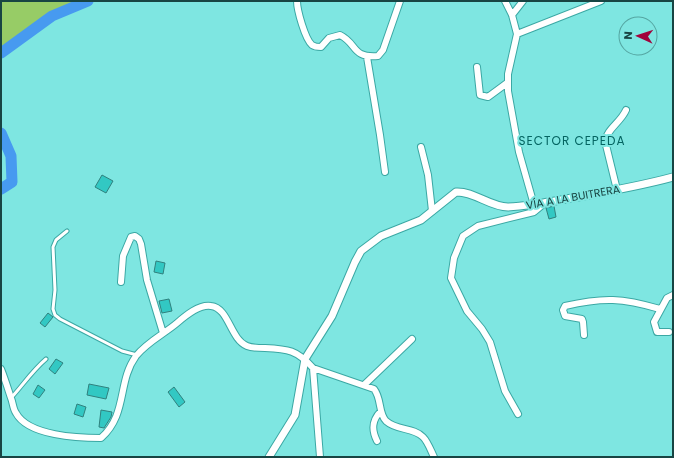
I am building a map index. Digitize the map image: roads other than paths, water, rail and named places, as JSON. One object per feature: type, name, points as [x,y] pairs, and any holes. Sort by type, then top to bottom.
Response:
[{"type":"street","points":[[297,1],[304,29],[311,44],[316,47],[321,47],[329,38],[340,35],[346,38],[353,49],[367,57],[378,56],[383,50],[400,1]]},
{"type":"street","points":[[505,1],[512,15],[517,34],[507,83],[519,152],[534,205]]},
{"type":"street","points":[[512,15],[523,1]]},
{"type":"street","points":[[517,34],[601,1]]},
{"type":"street","points":[[367,57],[385,172]]},
{"type":"street","points":[[477,67],[480,95],[488,97],[507,83]]},
{"type":"street","points":[[617,190],[605,141],[606,136],[620,122],[626,110]]},
{"type":"street","points":[[421,147],[428,175],[432,210]]},
{"type":"street","name":"VÍA A LA BUITRERA","points":[[270,457],[295,415],[305,359],[332,316],[354,262],[361,251],[381,236],[421,220],[450,196],[463,192],[491,204],[506,207],[534,205],[617,190],[673,177]]},
{"type":"street","points":[[518,414],[505,391],[490,342],[482,329],[467,311],[451,278],[451,269],[463,236],[470,230],[478,226],[534,212],[546,202]]},
{"type":"street","points":[[121,282],[123,256],[131,237],[135,236],[139,238],[141,244],[147,280],[163,333]]},
{"type":"street","points":[[669,332],[659,333],[655,331],[654,322],[667,298],[673,295]]},
{"type":"street","points":[[584,335],[582,319],[565,316],[563,310],[565,306],[603,299],[632,302],[660,309]]},
{"type":"street","points":[[1,369],[16,413],[21,420],[35,428],[57,435],[82,438],[102,438],[112,429],[122,403],[126,374],[137,355],[163,333],[201,307],[211,306],[219,309],[239,339],[246,346],[286,349],[298,354],[313,368],[374,389],[379,396],[381,411],[385,420],[394,427],[415,432],[424,438],[432,457]]},
{"type":"street","points":[[364,385],[412,339]]},
{"type":"street","points":[[313,368],[320,457]]},
{"type":"street","points":[[376,441],[373,425],[374,420],[381,411]]},
{"type":"lane","points":[[67,231],[56,240],[53,246],[55,290],[53,309],[55,315],[122,351],[137,355]]},
{"type":"lane","points":[[11,398],[24,385],[34,370],[46,359]]},
{"type":"waterway","points":[[1,53],[52,16],[88,1]]},
{"type":"waterway","points":[[1,133],[11,156],[12,182],[1,189]]},
{"type":"district","name":"SECTOR CEPEDA","points":[[572,140]]}]
